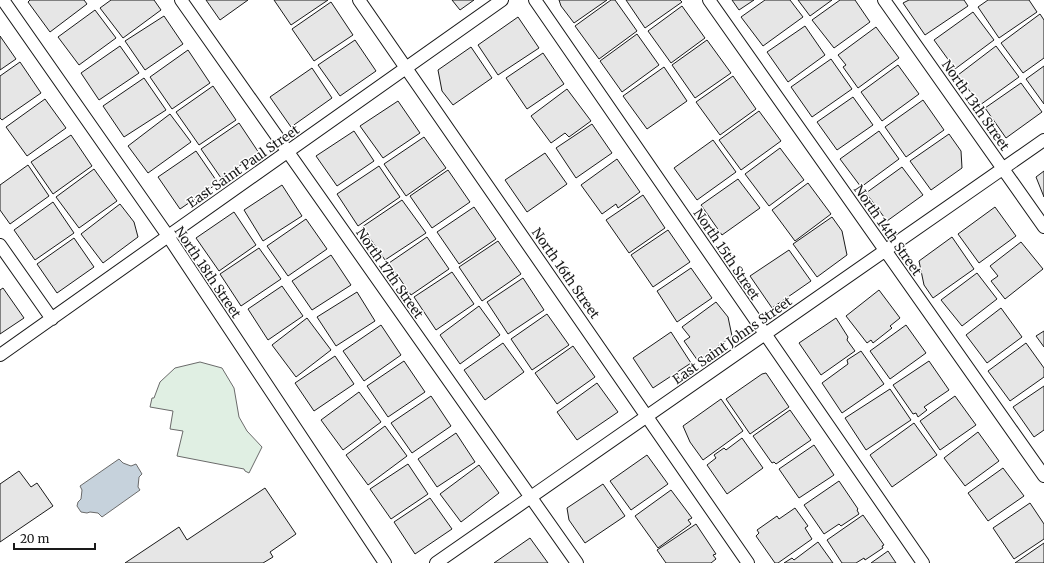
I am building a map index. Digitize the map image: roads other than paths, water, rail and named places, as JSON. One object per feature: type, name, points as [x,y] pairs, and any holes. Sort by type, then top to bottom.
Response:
[{"type":"lane","name":"North 18th Street","points":[[3,0],[168,236],[385,563]]},
{"type":"lane","name":"North 17th Street","points":[[181,0],[577,563]]},
{"type":"lane","name":"North 16th Street","points":[[359,0],[407,67],[748,563]]},
{"type":"lane","name":"East Saint Paul Street","points":[[0,355],[502,0]]},
{"type":"lane","name":"North 15th Street","points":[[535,0],[923,563]]},
{"type":"lane","name":"North 14th Street","points":[[709,0],[1044,476]]},
{"type":"lane","name":"North 13th Street","points":[[884,0],[1044,227]]},
{"type":"lane","name":"East Saint Johns Street","points":[[436,563],[1044,140]]},
{"type":"lane","points":[[0,244],[52,318]]}]
